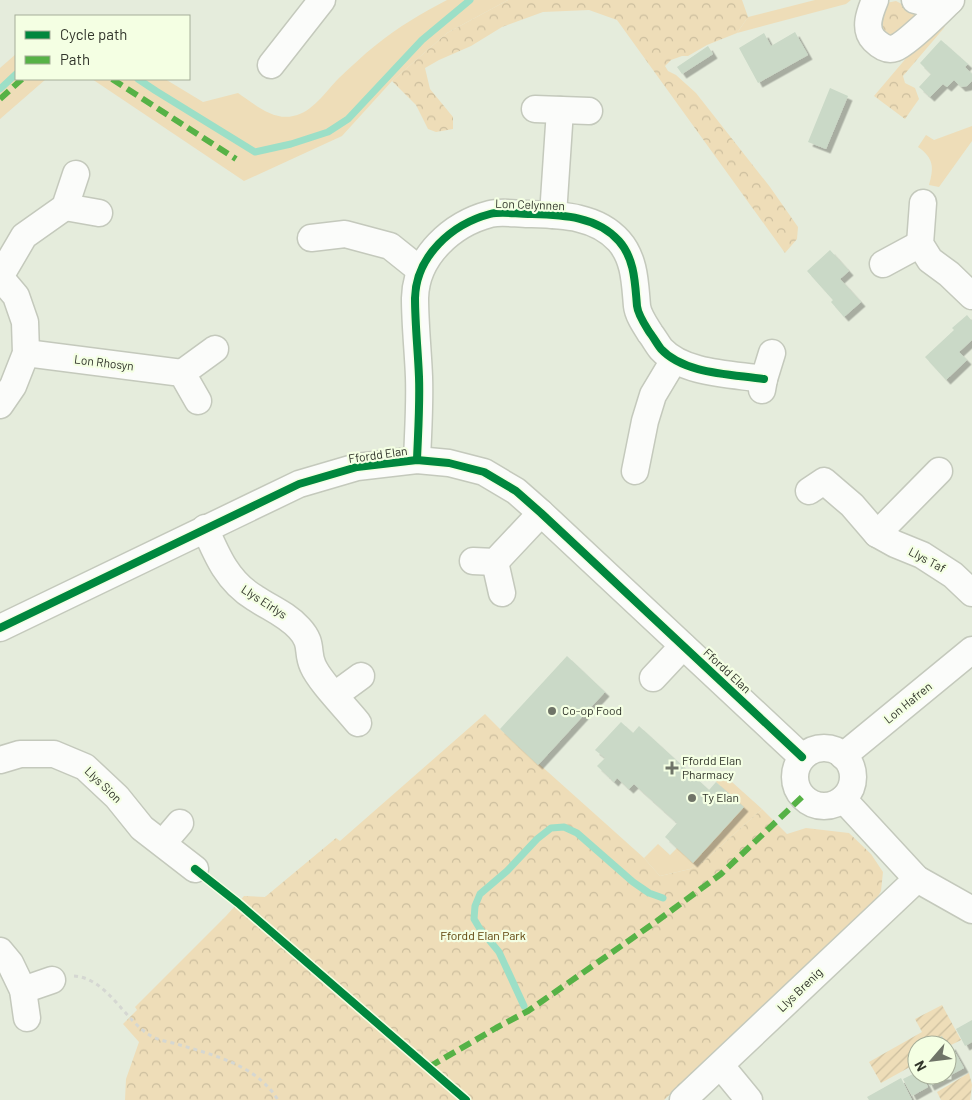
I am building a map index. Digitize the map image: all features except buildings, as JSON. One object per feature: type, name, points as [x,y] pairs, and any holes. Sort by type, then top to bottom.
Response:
[{"type":"street","points":[[271,65],[322,0]]},
{"type":"street","points":[[875,0],[870,13],[868,28],[871,37],[887,49],[895,48],[905,42],[951,1]]},
{"type":"street","points":[[915,0],[930,4],[951,1]]},
{"type":"street","name":"Lon Celynnen","points":[[553,215],[548,109],[589,111]]},
{"type":"street","points":[[0,404],[13,386],[26,353],[25,322],[16,296],[0,276],[24,236],[65,208],[76,174]]},
{"type":"street","points":[[923,203],[920,244],[930,260],[949,274],[972,296]]},
{"type":"street","points":[[65,208],[99,213]]},
{"type":"street","name":"Lon Celynnen","points":[[417,460],[419,378],[415,296],[420,270],[432,251],[447,236],[468,221],[492,214],[553,215],[585,219],[619,241],[629,256],[635,276],[638,310],[660,348],[674,360],[689,367],[763,384],[772,353]]},
{"type":"street","points":[[311,238],[345,234],[390,246],[420,270]]},
{"type":"street","points":[[883,264],[920,244]]},
{"type":"street","points":[[198,401],[182,373],[215,349]]},
{"type":"street","name":"Lon Rhosyn","points":[[26,353],[182,373]]},
{"type":"street","points":[[634,477],[645,421],[653,395],[674,360]]},
{"type":"street","name":"Ffordd Elan","points":[[0,628],[299,484],[357,467],[417,460],[449,463],[484,472],[516,491],[802,758]]},
{"type":"street","points":[[877,534],[939,471]]},
{"type":"street","name":"Llys Taf","points":[[809,491],[824,481],[852,505],[877,534],[922,555],[953,575],[972,593]]},
{"type":"street","points":[[502,593],[484,561],[541,513]]},
{"type":"street","name":"Llys Eirlys","points":[[205,528],[220,563],[240,588],[277,610],[300,629],[308,640],[313,667],[358,723]]},
{"type":"street","points":[[653,678],[683,646]]},
{"type":"street","name":"Lon Hafren","points":[[843,756],[972,650]]},
{"type":"street","points":[[335,695],[361,676]]},
{"type":"street","points":[[818,749],[836,750],[849,763],[852,772],[849,792],[836,804],[818,806],[809,803],[802,797],[795,782],[794,773],[802,758],[809,752],[818,749]]},
{"type":"street","name":"Llys Sion","points":[[0,760],[20,754],[54,754],[85,767],[117,797],[142,828],[195,869]]},
{"type":"street","points":[[843,799],[917,879],[972,910]]},
{"type":"street","points":[[163,844],[180,823]]},
{"type":"street","name":"Llys Brenig","points":[[683,1100],[917,879]]},
{"type":"street","points":[[0,950],[10,963],[23,990],[26,1018]]},
{"type":"street","points":[[23,990],[52,980]]},
{"type":"street","points":[[721,1066],[750,1100]]},
{"type":"path","points":[[52,980],[70,976],[84,977],[98,984],[129,1018],[153,1037],[238,1065],[259,1077],[278,1100]]},
{"type":"green space","points":[[447,0],[508,0],[447,33],[392,81],[342,136],[244,181],[93,80],[167,80],[203,102],[238,93],[271,114],[286,117],[293,116],[306,111],[312,106],[339,78],[384,38]]},
{"type":"green space","points":[[508,0],[742,0],[748,17],[737,33],[707,45],[688,56],[671,60],[665,66],[668,71],[676,75],[696,93],[770,187],[798,227],[797,239],[785,253],[617,20],[589,10],[543,12],[502,27],[471,46],[425,68],[430,89],[453,117],[453,129],[436,132],[428,129],[416,105],[392,81],[447,33]]},
{"type":"green space","points":[[815,0],[851,0],[846,4],[737,33],[748,17]]},
{"type":"green space","points":[[896,1],[919,13],[895,37],[884,35],[879,22],[886,3]]},
{"type":"green space","points":[[944,20],[946,23],[944,28],[903,76],[905,83],[915,88],[919,99],[905,119],[874,96],[930,30]]},
{"type":"green space","points":[[15,55],[15,80],[45,80],[0,119],[0,68]]},
{"type":"green space","points":[[972,126],[972,141],[939,187],[929,185],[932,173],[930,159],[918,147],[926,135],[934,140]]},
{"type":"green space","name":"Ffordd Elan Park","points":[[485,714],[644,858],[660,876],[690,869],[704,861],[762,809],[787,834],[806,828],[849,833],[871,854],[883,872],[881,891],[872,907],[812,960],[664,1100],[125,1100],[126,1079],[139,1042],[123,1024],[137,1010],[135,1007],[244,896],[265,897],[336,838],[340,841]]},
{"type":"green space","points":[[723,774],[762,809],[704,861],[690,869],[660,876],[644,858],[658,844],[670,855],[677,848],[743,807],[716,782]]},
{"type":"green space","points":[[942,1005],[961,1040],[957,1042],[957,1035],[917,1035],[922,1032],[915,1019]]},
{"type":"green space","points":[[907,1040],[907,1069],[881,1083],[869,1062]]},
{"type":"green space","points":[[969,1073],[972,1085],[970,1100],[941,1100],[937,1092],[949,1085],[957,1085],[957,1080]]},
{"type":"waterway","points":[[140,80],[255,152],[291,144],[328,132],[348,119],[422,40],[470,0]]},
{"type":"waterway","points":[[0,89],[15,75]]},
{"type":"waterway","points":[[524,1006],[499,952],[474,919],[475,906],[480,894],[507,871],[537,839],[551,828],[564,827],[577,833],[633,882],[649,893],[663,898]]},
{"type":"marked path","points":[[0,99],[21,80]]},
{"type":"marked path","points":[[114,80],[236,159]]},
{"type":"marked path","points":[[429,1067],[528,1011],[657,921],[721,874],[802,797]]},
{"type":"cycle path","points":[[417,460],[419,398],[415,308],[417,283],[429,256],[439,244],[462,225],[490,214],[565,216],[589,221],[610,232],[619,241],[628,256],[633,272],[639,313],[661,349],[682,364],[695,368],[723,374],[764,379]]},
{"type":"cycle path","points":[[0,628],[299,484],[357,467],[417,460],[449,463],[484,472],[516,491],[802,757]]},
{"type":"cycle path","points":[[195,869],[238,903],[466,1100]]},
{"type":"place","name":"Co-op Food","points":[[552,711]]},
{"type":"place","name":"Ffordd Elan Pharmacy","points":[[672,768]]},
{"type":"place","name":"Ty Elan","points":[[692,798]]}]
